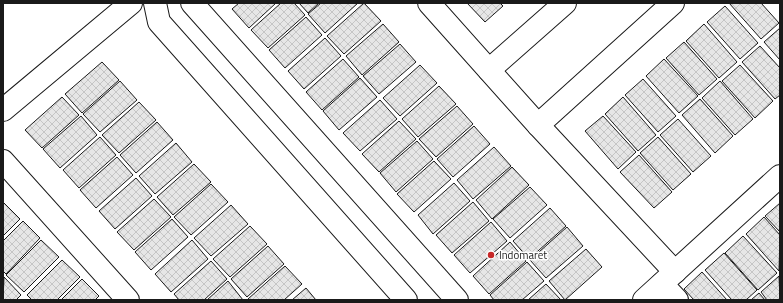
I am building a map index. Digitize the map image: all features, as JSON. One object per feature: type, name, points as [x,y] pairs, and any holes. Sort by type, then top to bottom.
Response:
[{"type":"street","points":[[3,110],[131,3]]},
{"type":"street","points":[[154,3],[159,22],[406,300]]},
{"type":"street","points":[[192,3],[457,300]]},
{"type":"street","points":[[429,3],[538,125],[668,278],[677,300]]},
{"type":"street","points":[[488,70],[565,3]]},
{"type":"street","points":[[538,125],[673,3]]},
{"type":"street","points":[[3,161],[128,300]]},
{"type":"street","points":[[644,300],[780,176]]},
{"type":"building","points":[[239,3],[276,3],[249,28],[232,9]]},
{"type":"building","points":[[281,3],[294,3],[305,15],[268,48],[251,30]]},
{"type":"building","points":[[299,3],[319,3],[308,13]]},
{"type":"building","points":[[321,3],[358,3],[325,33],[308,14]]},
{"type":"building","points":[[364,3],[381,21],[344,54],[327,36]]},
{"type":"building","points":[[467,3],[500,3],[503,6],[485,22]]},
{"type":"building","points":[[729,3],[761,3],[779,23],[761,39]]},
{"type":"building","points":[[725,6],[758,43],[740,59],[707,22]]},
{"type":"building","points":[[306,17],[322,35],[285,68],[269,50]]},
{"type":"building","points":[[383,24],[399,42],[362,75],[346,56]]},
{"type":"building","points":[[704,24],[737,62],[719,78],[686,41]]},
{"type":"building","points":[[780,28],[780,60],[764,42]]},
{"type":"building","points":[[325,38],[341,56],[304,89],[288,71]]},
{"type":"building","points":[[684,42],[717,79],[699,95],[666,58]]},
{"type":"building","points":[[400,44],[416,62],[379,94],[363,76]]},
{"type":"building","points":[[760,46],[780,68],[780,95],[775,99],[742,62]]},
{"type":"building","points":[[343,59],[359,77],[322,110],[306,92]]},
{"type":"building","points":[[664,59],[698,96],[679,113],[646,76]]},
{"type":"building","points":[[102,62],[119,80],[82,113],[65,94]]},
{"type":"building","points":[[420,65],[437,83],[400,116],[383,98]]},
{"type":"building","points":[[740,65],[773,101],[755,118],[722,81]]},
{"type":"building","points":[[360,78],[377,97],[339,130],[323,111]]},
{"type":"building","points":[[643,79],[676,116],[658,132],[625,95]]},
{"type":"building","points":[[120,81],[137,100],[100,132],[83,114]]},
{"type":"building","points":[[720,81],[753,119],[735,135],[702,98]]},
{"type":"building","points":[[439,86],[456,104],[418,137],[402,119]]},
{"type":"building","points":[[62,97],[79,115],[42,148],[25,130]]},
{"type":"building","points":[[623,97],[656,135],[638,151],[605,114]]},
{"type":"building","points":[[700,99],[733,136],[715,153],[682,115]]},
{"type":"building","points":[[380,100],[397,119],[360,151],[343,133]]},
{"type":"building","points":[[139,102],[156,120],[119,153],[102,135]]},
{"type":"building","points":[[457,106],[473,124],[436,157],[419,139]]},
{"type":"building","points":[[81,116],[97,135],[60,168],[43,149]]},
{"type":"building","points":[[603,116],[636,152],[618,169],[585,131]]},
{"type":"building","points":[[678,119],[711,156],[693,172],[660,135]]},
{"type":"building","points":[[399,121],[416,139],[379,172],[362,154]]},
{"type":"building","points":[[157,122],[173,140],[136,173],[120,155]]},
{"type":"building","points":[[474,126],[490,144],[453,177],[437,159]]},
{"type":"building","points":[[100,137],[116,155],[79,188],[63,170]]},
{"type":"building","points":[[658,137],[691,174],[673,190],[640,153]]},
{"type":"building","points":[[417,141],[433,159],[396,192],[380,173]]},
{"type":"building","points":[[176,143],[192,162],[155,194],[139,176]]},
{"type":"building","points":[[494,147],[511,166],[473,199],[457,180]]},
{"type":"building","points":[[639,155],[672,192],[654,208],[620,172]]},
{"type":"building","points":[[117,157],[133,175],[96,208],[80,190]]},
{"type":"building","points":[[434,161],[451,179],[414,212],[397,194]]},
{"type":"building","points":[[194,164],[211,182],[173,215],[157,197]]},
{"type":"building","points":[[512,167],[529,185],[492,219],[476,200]]},
{"type":"building","points":[[136,178],[152,196],[115,229],[99,211]]},
{"type":"building","points":[[454,183],[470,201],[433,234],[418,215]]},
{"type":"building","points":[[211,184],[228,202],[191,235],[174,217]]},
{"type":"building","points":[[530,187],[547,205],[510,238],[493,219]]},
{"type":"building","points":[[154,199],[171,217],[134,250],[117,232]]},
{"type":"building","points":[[3,202],[20,219],[3,236]]},
{"type":"building","points":[[473,202],[489,221],[452,253],[436,235]]},
{"type":"building","points":[[780,203],[780,232],[765,216]]},
{"type":"building","points":[[231,205],[248,224],[211,256],[194,238]]},
{"type":"building","points":[[550,208],[566,226],[529,259],[513,241]]},
{"type":"building","points":[[764,217],[780,235],[779,271],[746,234]]},
{"type":"building","points":[[172,219],[188,237],[151,270],[135,252]]},
{"type":"building","points":[[23,221],[40,238],[6,274],[3,271],[3,241]]},
{"type":"building","points":[[491,222],[507,241],[470,273],[454,255]]},
{"type":"building","points":[[250,226],[267,244],[230,277],[213,259]]},
{"type":"building","points":[[567,227],[583,246],[546,278],[530,260]]},
{"type":"building","points":[[743,236],[777,273],[758,290],[725,253]]},
{"type":"building","points":[[41,240],[59,257],[24,292],[6,275]]},
{"type":"building","points":[[192,240],[208,259],[171,292],[155,274]]},
{"type":"building","points":[[510,242],[526,261],[489,294],[473,276]]},
{"type":"building","points":[[268,246],[284,264],[247,297],[231,279]]},
{"type":"building","points":[[586,249],[602,267],[565,300],[549,281]]},
{"type":"building","points":[[724,253],[757,290],[746,300],[732,300],[705,270]]},
{"type":"building","points":[[62,260],[80,277],[57,300],[32,300],[27,295]]},
{"type":"building","points":[[211,261],[227,279],[204,300],[179,300],[174,294]]},
{"type":"building","points":[[527,262],[544,281],[522,300],[494,300],[490,295]]},
{"type":"building","points":[[285,266],[302,284],[284,300],[248,299]]},
{"type":"building","points":[[702,272],[727,300],[694,300],[684,289]]},
{"type":"building","points":[[779,276],[780,300],[767,300],[761,292]]},
{"type":"building","points":[[4,277],[21,295],[16,300],[3,300]]},
{"type":"building","points":[[82,279],[99,296],[95,300],[61,300]]},
{"type":"building","points":[[228,281],[243,300],[207,300]]},
{"type":"building","points":[[546,284],[561,300],[528,300]]},
{"type":"building","points":[[306,288],[316,300],[292,300]]},
{"type":"building","points":[[759,293],[765,300],[751,300]]},
{"type":"place","name":"Indomaret","points":[[491,255]]}]
